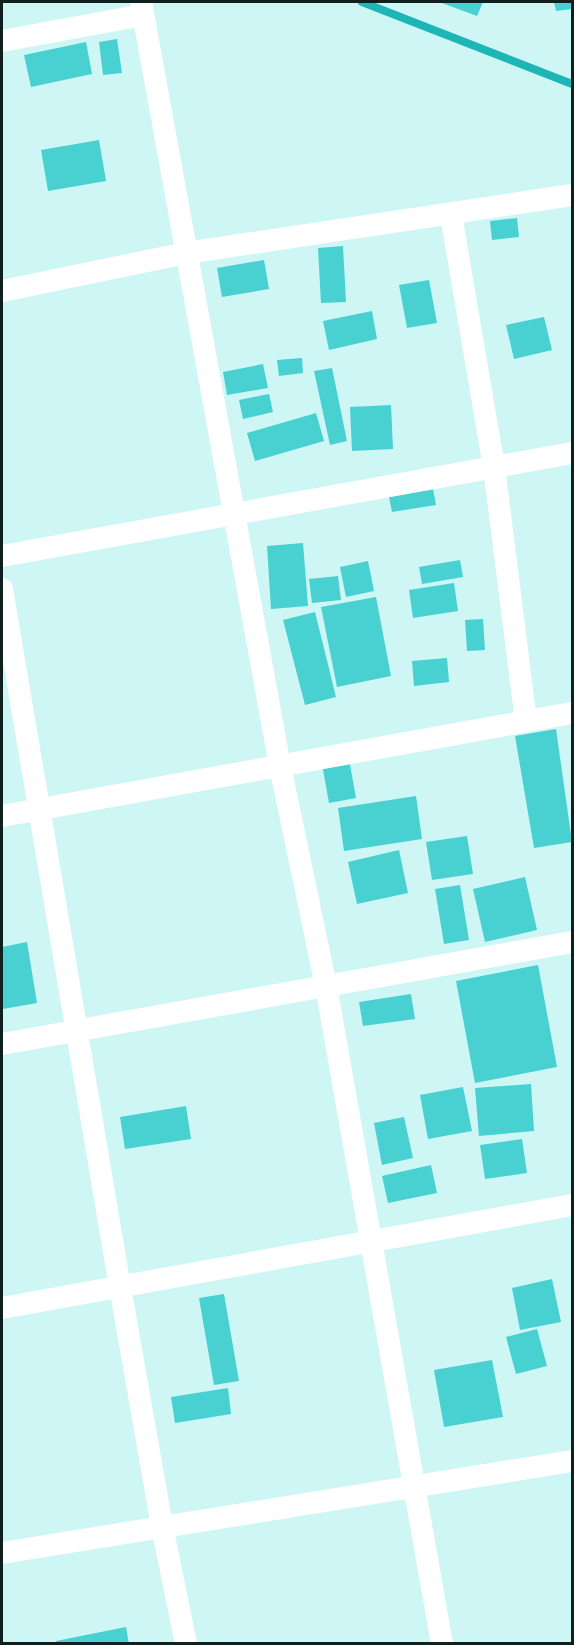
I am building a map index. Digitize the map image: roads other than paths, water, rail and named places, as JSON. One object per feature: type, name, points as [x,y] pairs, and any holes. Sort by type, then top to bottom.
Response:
[{"type":"street","points":[[2,41],[142,8],[236,513],[280,766],[326,986],[442,1644]]},
{"type":"street","points":[[2,291],[186,254],[573,195]]},
{"type":"street","points":[[451,215],[494,467],[526,721]]},
{"type":"street","points":[[2,556],[573,453]]},
{"type":"street","points":[[2,589],[37,809],[78,1031],[120,1287],[162,1526],[186,1644]]},
{"type":"street","points":[[2,816],[573,713]]},
{"type":"street","points":[[2,1044],[573,942]]},
{"type":"street","points":[[2,1308],[573,1205]]},
{"type":"street","points":[[2,1553],[573,1461]]},
{"type":"waterway","points":[[362,2],[572,84]]}]
